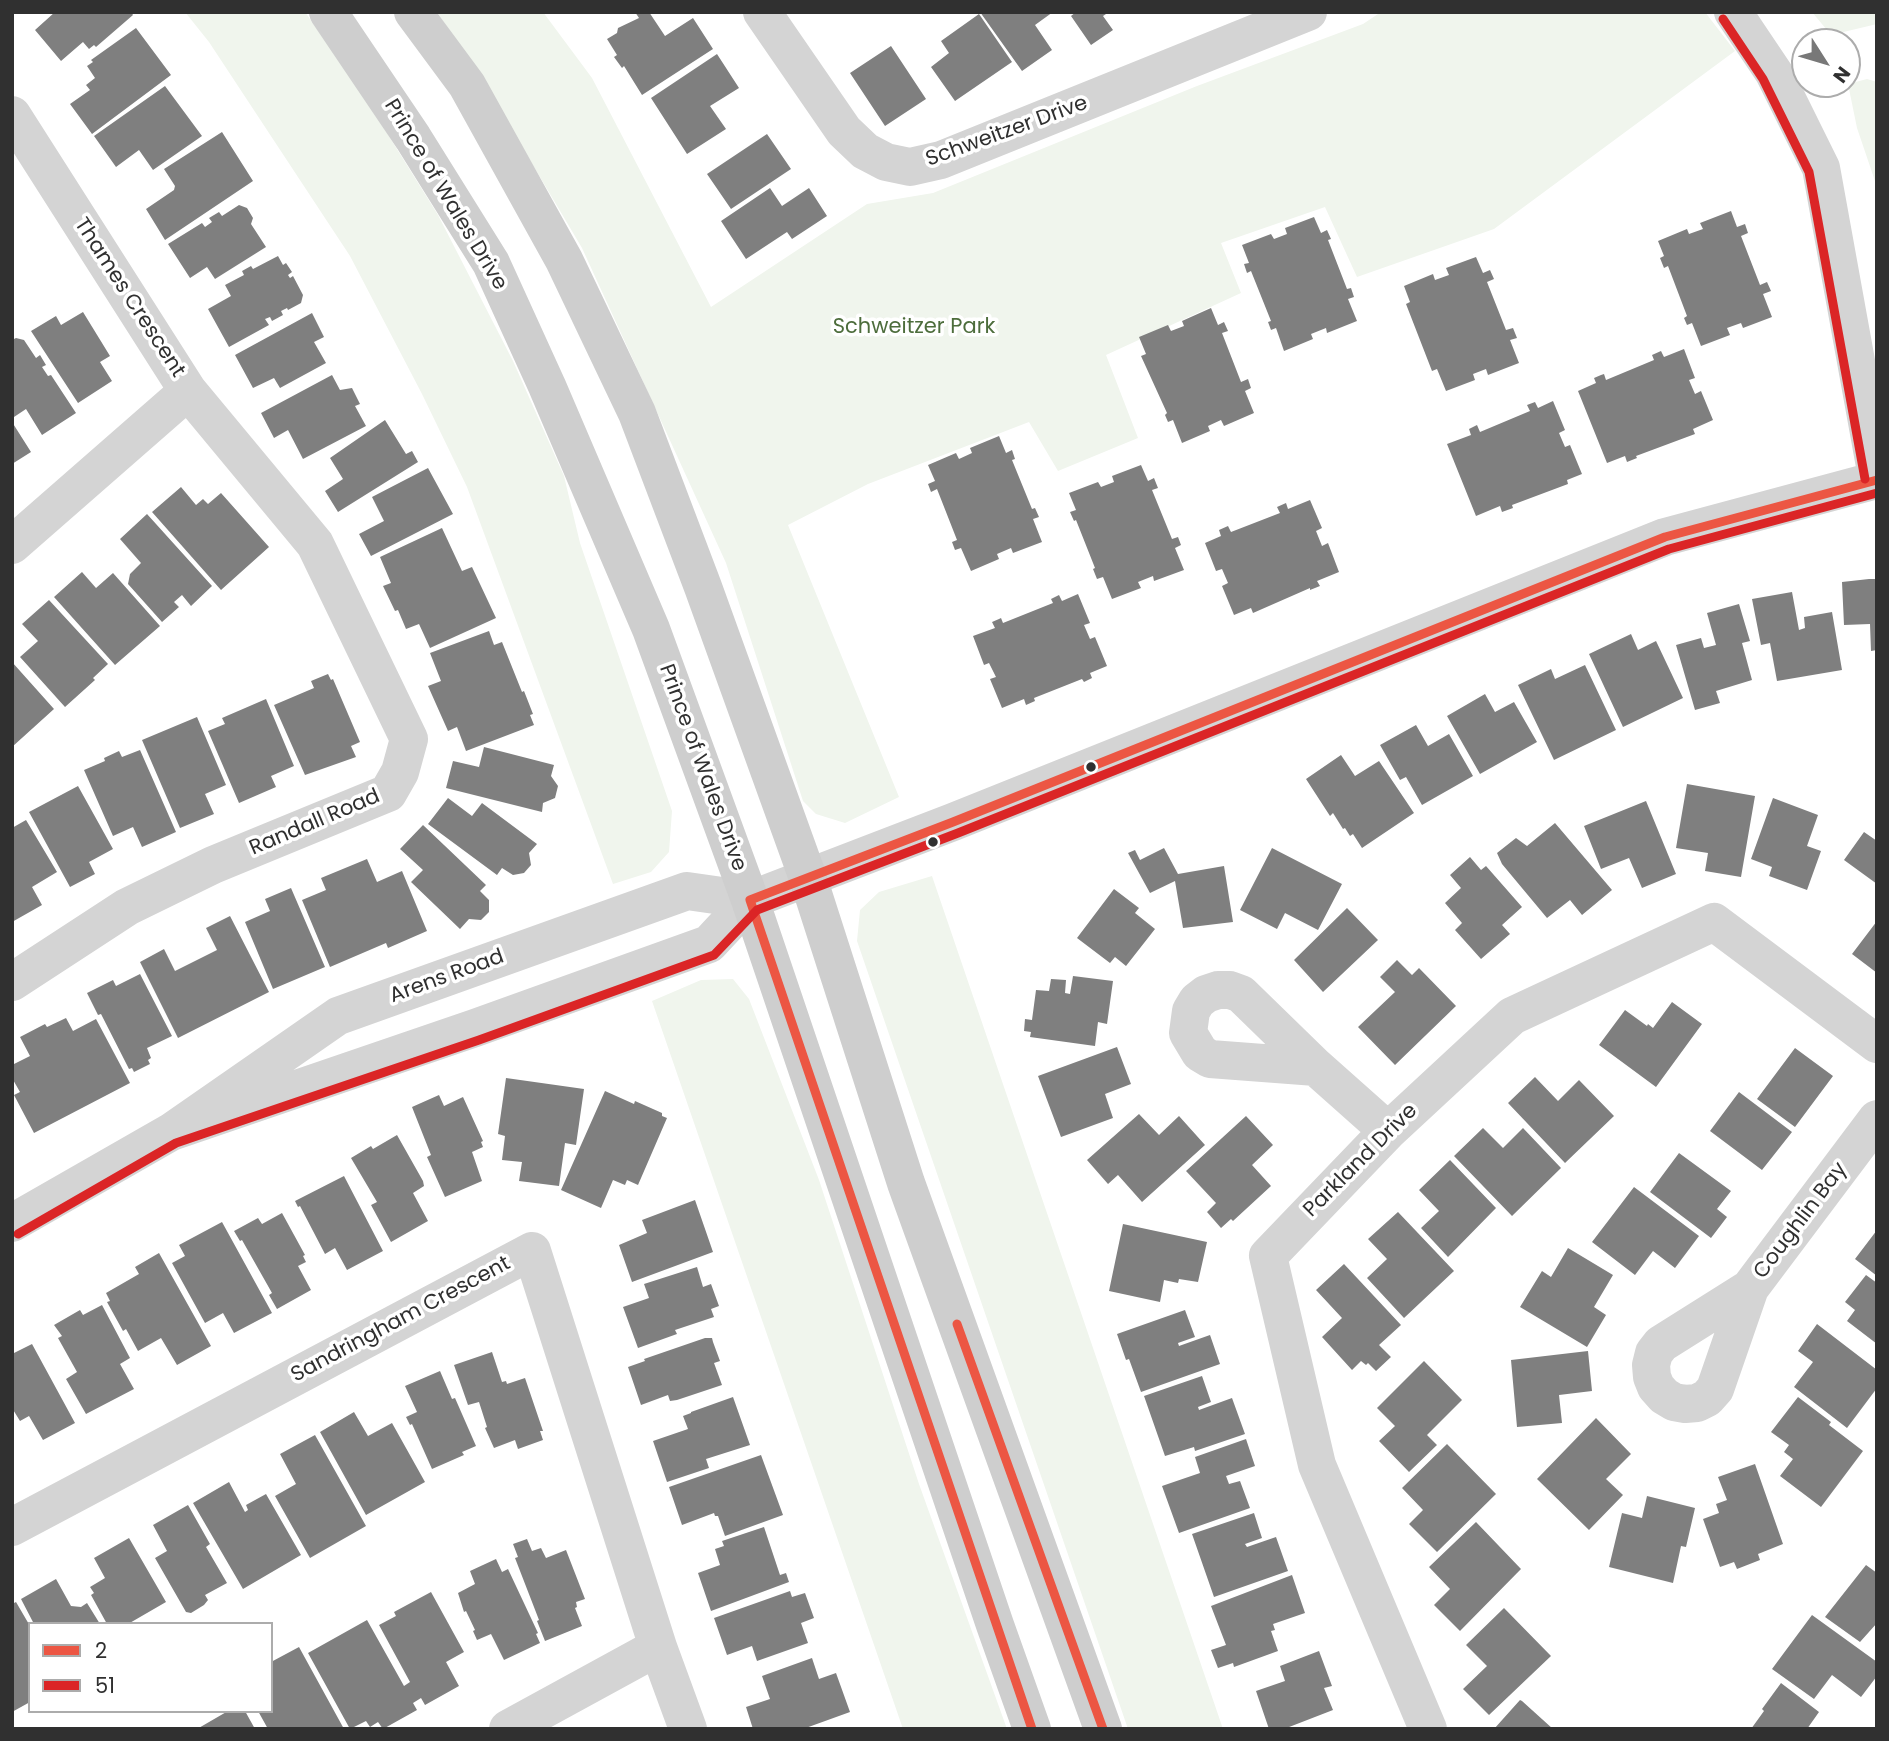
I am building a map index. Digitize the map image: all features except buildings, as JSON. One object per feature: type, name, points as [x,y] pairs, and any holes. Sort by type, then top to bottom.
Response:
[{"type":"main road","name":"Prince of Wales Drive","points":[[328,12],[413,138],[491,263],[651,629],[750,900],[1032,1729]]},
{"type":"main road","points":[[413,12],[473,97],[564,260],[637,413],[704,587],[808,878],[906,1183],[1103,1729]]},
{"type":"street","name":"Schweitzer Drive","points":[[762,12],[844,131],[865,151],[886,162],[910,167],[941,160],[1308,12]]},
{"type":"street","points":[[1733,12],[1774,73],[1821,167],[1877,478]]},
{"type":"street","name":"Thames Crescent","points":[[12,115],[188,391],[12,545]]},
{"type":"street","name":"Randall Road","points":[[12,982],[127,907],[213,865],[388,793],[400,772],[409,739],[315,544],[188,391]]},
{"type":"street","name":"Arens Road","points":[[171,1132],[475,1028],[709,944],[750,900],[1665,537],[1877,478]]},
{"type":"street","name":"Arens Road","points":[[12,1223],[171,1132],[338,1016],[687,891],[750,900]]},
{"type":"street","name":"Parkland Drive","points":[[1428,1729],[1317,1465],[1268,1256],[1388,1131],[1512,1016],[1714,922],[1877,1044]]},
{"type":"street","points":[[1317,1066],[1388,1131]]},
{"type":"street","name":"Coughlin Bay","points":[[1750,1289],[1877,1119]]},
{"type":"street","name":"Sandringham Crescent","points":[[12,1527],[532,1251],[658,1647],[688,1729]]},
{"type":"street","points":[[508,1729],[658,1647]]},
{"type":"green space","points":[[185,12],[305,12],[362,93],[438,215],[513,361],[564,476],[580,543],[672,811],[669,852],[651,872],[613,884],[467,487],[422,394],[350,256],[209,42]]},
{"type":"green space","name":"Schweitzer Park","points":[[437,12],[543,12],[592,78],[711,307],[867,204],[933,193],[1197,86],[1363,24],[1381,12],[1705,12],[1735,51],[1494,229],[1357,277],[1325,207],[1221,243],[1241,293],[1106,355],[1138,438],[1058,471],[1029,422],[868,484],[788,525],[899,797],[845,823],[816,814],[803,801],[726,563],[582,248],[486,86]]},
{"type":"green space","points":[[1812,12],[1877,12],[1877,24],[1860,28],[1825,28]]},
{"type":"green space","points":[[1867,79],[1877,82],[1877,187],[1857,128],[1851,98],[1861,98],[1861,81]]},
{"type":"green space","points":[[932,876],[1223,1729],[1128,1729],[857,941],[860,910],[879,892]]},
{"type":"green space","points":[[733,979],[749,999],[819,1180],[919,1484],[1007,1729],[903,1729],[652,1001],[701,980]]},
{"type":"transit line","name":"51","points":[[1723,19],[1763,79],[1809,172],[1865,479]]},
{"type":"transit line","name":"2","points":[[1032,1729],[750,900],[953,822],[1665,537],[1877,480]]},
{"type":"transit line","name":"51","points":[[18,1234],[176,1143],[479,1040],[714,955],[757,910],[958,833],[1669,549],[1877,493]]},
{"type":"transit line","name":"2","points":[[957,1324],[1103,1729]]}]
